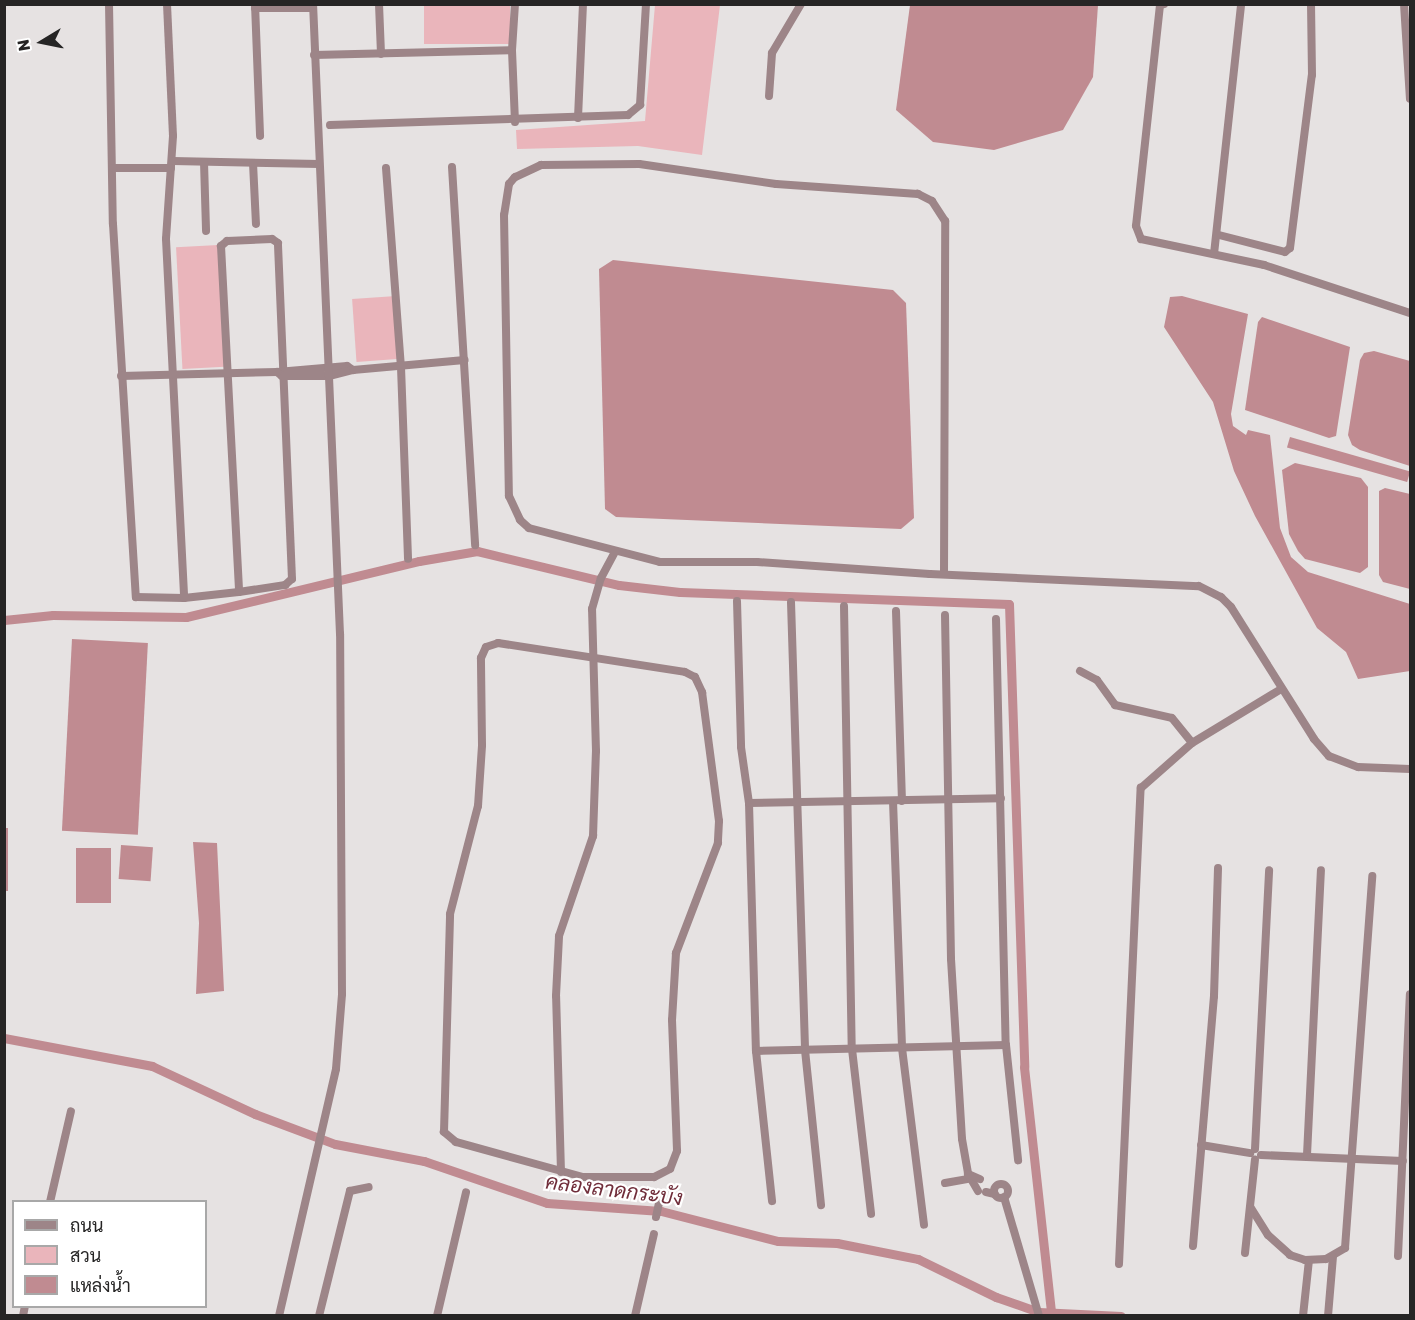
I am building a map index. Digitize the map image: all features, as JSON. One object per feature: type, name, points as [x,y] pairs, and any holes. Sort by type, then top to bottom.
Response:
[{"type":"street","points":[[109,4],[121,376],[132,589],[136,597],[142,599],[184,598],[239,592],[285,585],[292,579],[280,372],[278,243],[272,239],[227,241],[221,246],[230,373],[239,592]]},
{"type":"street","points":[[168,4],[172,164],[166,240],[184,598]]},
{"type":"street","points":[[379,4],[381,54]]},
{"type":"street","points":[[515,122],[512,50],[516,4]]},
{"type":"street","points":[[578,118],[583,4]]},
{"type":"street","points":[[330,125],[515,122],[616,117],[637,111],[646,4]]},
{"type":"street","points":[[769,96],[772,53],[801,4]]},
{"type":"street","points":[[1164,4],[1161,5],[1137,234],[1152,245],[1214,254],[1264,265],[1410,313]]},
{"type":"street","points":[[1214,254],[1219,235],[1241,4]]},
{"type":"street","points":[[1219,235],[1285,252],[1290,248],[1312,75],[1311,4]]},
{"type":"street","points":[[1404,4],[1407,18],[1410,99]]},
{"type":"street","points":[[260,136],[255,6],[313,6],[340,634],[342,994],[340,1044],[279,1316]]},
{"type":"street","points":[[314,55],[512,50]]},
{"type":"street","points":[[113,168],[204,162],[319,164]]},
{"type":"street","points":[[204,162],[206,231]]},
{"type":"street","points":[[253,163],[256,224]]},
{"type":"street","points":[[945,574],[945,221],[932,201],[918,194],[776,184],[639,164],[541,165],[526,169],[509,184],[504,215],[509,496],[519,520],[529,528],[660,562],[757,562],[945,574],[1199,586],[1221,597],[1231,607],[1281,689],[1329,756],[1359,767],[1410,769]]},
{"type":"street","points":[[452,167],[475,545]]},
{"type":"street","points":[[386,168],[401,367],[408,559]]},
{"type":"street","points":[[121,376],[280,372],[329,376],[353,370],[465,360]]},
{"type":"street","points":[[280,372],[328,366],[347,366],[353,370]]},
{"type":"street","points":[[561,1172],[556,996],[559,936],[594,836],[596,817],[592,625],[596,592],[615,552]]},
{"type":"street","points":[[737,601],[741,747],[749,803],[756,1051],[772,1202]]},
{"type":"street","points":[[791,602],[805,1050],[821,1205]]},
{"type":"street","points":[[844,606],[852,1049],[871,1214]]},
{"type":"street","points":[[896,611],[902,801]]},
{"type":"street","points":[[945,615],[956,1047],[976,1178],[982,1192],[1004,1197]]},
{"type":"street","points":[[996,619],[1006,1045],[1018,1160]]},
{"type":"street","points":[[498,643],[594,657],[685,672],[695,677],[702,692],[719,821],[718,843],[676,953],[672,1020],[675,1162],[663,1174],[643,1179],[561,1172],[456,1142],[444,1132],[450,914],[478,806],[483,652],[489,644],[498,643]]},
{"type":"street","points":[[1080,671],[1097,680],[1115,705],[1172,718],[1192,743]]},
{"type":"street","points":[[1119,1264],[1141,788],[1192,743],[1281,689]]},
{"type":"street","points":[[749,803],[1001,798]]},
{"type":"street","points":[[893,801],[902,1048],[924,1225]]},
{"type":"street","points":[[1192,1246],[1214,996],[1218,868]]},
{"type":"street","points":[[1245,1253],[1255,1154],[1269,870]]},
{"type":"street","points":[[1307,1155],[1321,870]]},
{"type":"street","points":[[1251,1208],[1282,1250],[1309,1260],[1334,1257],[1344,1251],[1348,1238],[1372,876]]},
{"type":"street","points":[[1398,1257],[1410,994]]},
{"type":"street","points":[[756,1051],[1006,1045]]},
{"type":"street","points":[[50,1200],[71,1111]]},
{"type":"street","points":[[1201,1145],[1255,1154],[1403,1161]]},
{"type":"street","points":[[945,1183],[976,1178],[1008,1189],[1004,1197],[1039,1316]]},
{"type":"street","points":[[995,1194],[997,1185]]},
{"type":"street","points":[[319,1316],[350,1191],[369,1187]]},
{"type":"street","points":[[437,1316],[466,1192]]},
{"type":"street","points":[[656,1217],[661,1192]]},
{"type":"street","points":[[634,1316],[654,1234]]},
{"type":"street","points":[[1328,1316],[1334,1257]]},
{"type":"street","points":[[1303,1316],[1309,1260]]},
{"type":"green space","points":[[424,5],[510,5],[510,44],[424,44]]},
{"type":"green space","points":[[655,5],[720,5],[702,155],[638,146],[517,149],[516,130],[645,121]]},
{"type":"green space","points":[[218,245],[224,367],[182,369],[176,247]]},
{"type":"green space","points":[[396,296],[400,359],[357,362],[352,299]]},
{"type":"water","points":[[910,5],[1098,5],[1093,77],[1063,130],[994,150],[933,142],[896,110]]},
{"type":"water","points":[[613,260],[893,290],[906,303],[914,518],[901,529],[616,517],[605,509],[599,269]]},
{"type":"water","points":[[1182,296],[1248,314],[1231,414],[1233,426],[1246,435],[1248,430],[1270,435],[1280,528],[1291,557],[1308,572],[1410,604],[1410,671],[1358,679],[1346,652],[1317,628],[1255,516],[1234,471],[1213,402],[1164,327],[1170,297]]},
{"type":"water","points":[[1262,317],[1350,347],[1336,436],[1329,438],[1245,410],[1258,322]]},
{"type":"water","points":[[1374,351],[1410,361],[1410,466],[1360,450],[1352,445],[1348,435],[1360,360],[1364,353]]},
{"type":"water","points":[[1290,437],[1410,471],[1407,482],[1287,448]]},
{"type":"water","points":[[1295,463],[1361,478],[1368,487],[1368,567],[1360,573],[1305,559],[1298,551],[1289,534],[1282,470]]},
{"type":"water","points":[[1385,488],[1410,494],[1410,589],[1383,582],[1379,575],[1379,491]]},
{"type":"water","points":[[72,639],[148,643],[138,835],[62,831]]},
{"type":"water","points":[[4,828],[8,828],[8,891],[4,891]]},
{"type":"water","points":[[193,842],[217,843],[224,991],[196,994],[199,923]]},
{"type":"water","points":[[121,845],[153,847],[151,881],[119,879]]},
{"type":"water","points":[[76,848],[111,848],[111,903],[76,903]]},
{"type":"waterway","points":[[4,620],[53,615],[186,617],[419,561],[477,551],[619,585],[680,592],[1009,604],[1024,1067],[1051,1313]]},
{"type":"waterway","name":"คลองลาดกระบัง","points":[[4,1038],[152,1066],[255,1114],[335,1144],[424,1161],[547,1203],[661,1211],[778,1241],[837,1243],[918,1259],[996,1297],[1039,1312],[1121,1316]]}]
